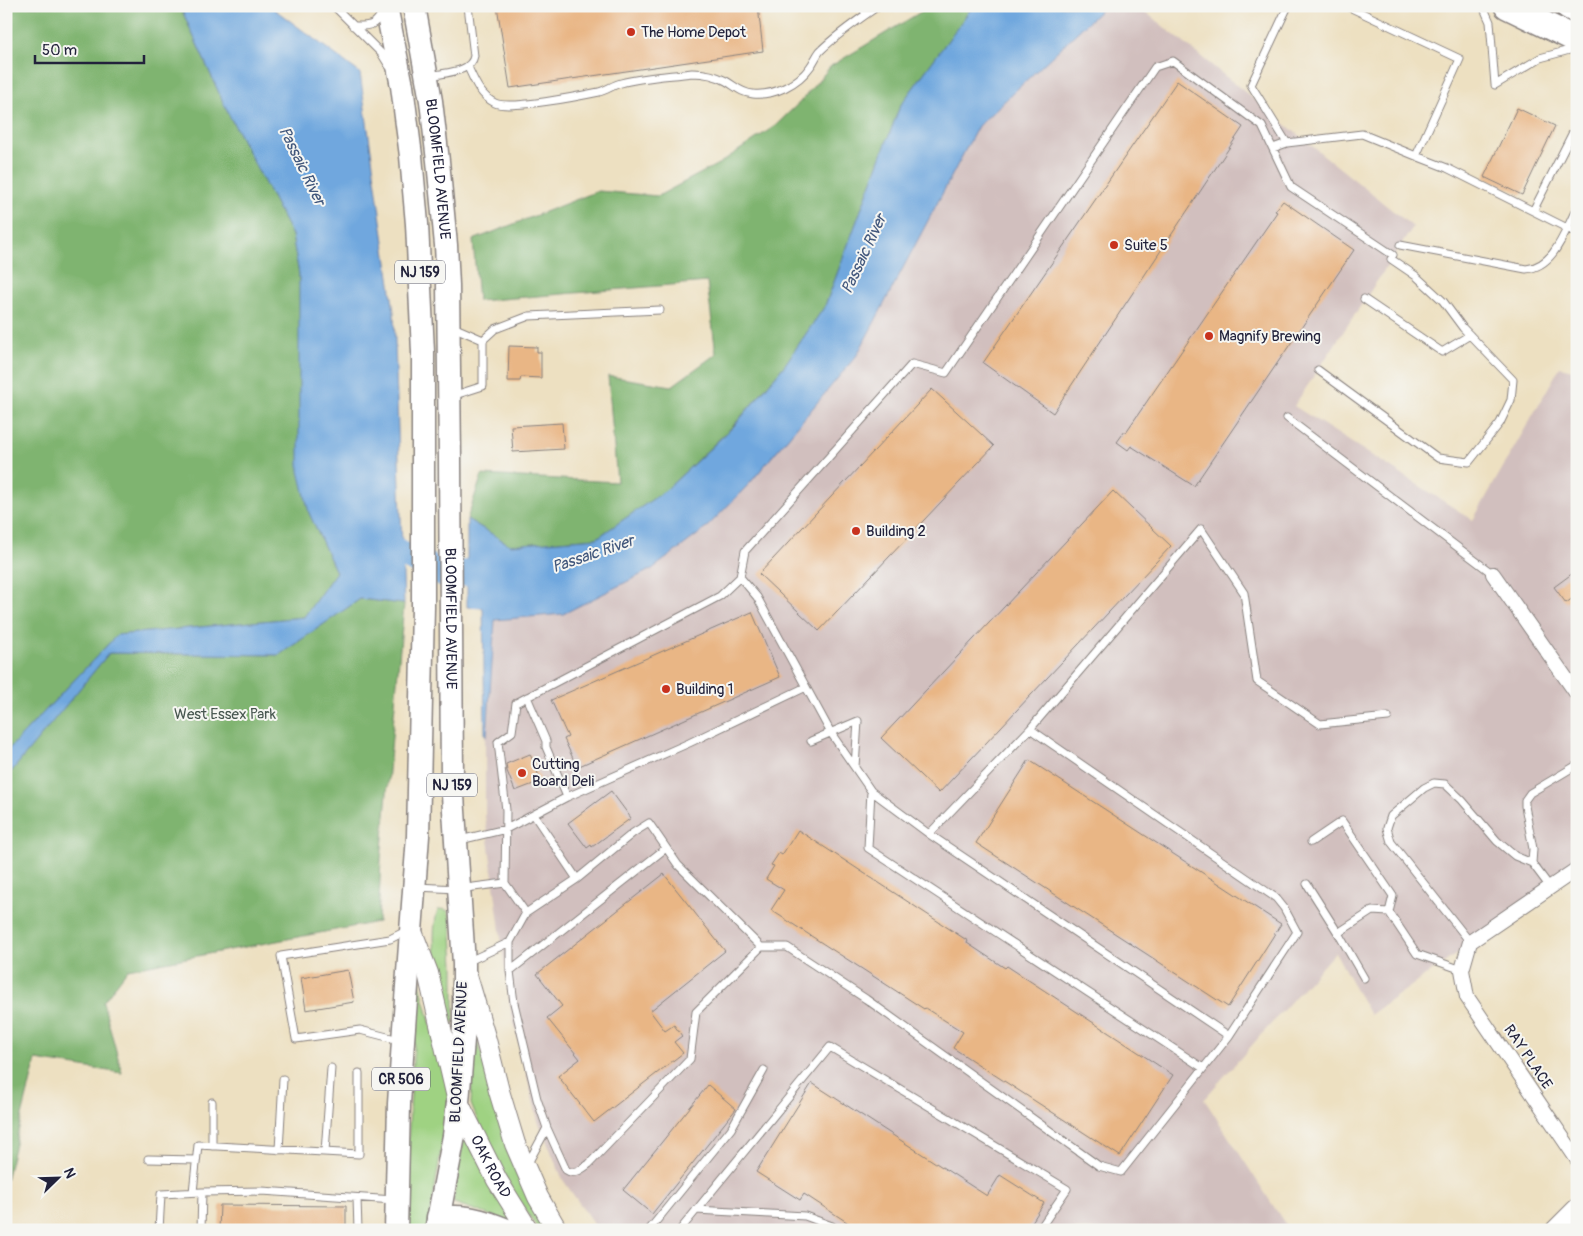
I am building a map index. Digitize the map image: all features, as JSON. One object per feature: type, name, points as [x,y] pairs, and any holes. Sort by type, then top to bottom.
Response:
[{"type":"highway","points":[[1507,6],[1577,40]]},
{"type":"highway","points":[[1568,6],[1577,10]]},
{"type":"main road","name":"BLOOMFIELD AVENUE","points":[[386,6],[402,86],[411,156],[423,352],[423,608],[418,836],[399,1104],[396,1230]]},
{"type":"main road","name":"BLOOMFIELD AVENUE","points":[[414,6],[427,77],[445,236],[450,459],[452,753],[455,841],[464,964],[464,1027],[458,1102],[454,1136],[437,1223]]},
{"type":"main road","points":[[402,86],[427,77]]},
{"type":"main road","points":[[437,1223],[459,1216],[482,1220],[507,1230]]},
{"type":"street","points":[[1493,574],[1577,694]]},
{"type":"street","points":[[1462,970],[1470,942],[1577,869]]},
{"type":"street","name":"OAK ROAD","points":[[410,929],[428,973],[458,1102],[497,1180],[528,1230]]},
{"type":"street","name":"OAK ROAD","points":[[464,964],[506,1118],[525,1169],[557,1230]]},
{"type":"street","name":"RAY PLACE","points":[[1462,970],[1467,997],[1577,1159]]},
{"type":"lane","points":[[334,6],[381,53],[402,86]]},
{"type":"lane","points":[[353,26],[367,26],[374,23],[386,6]]},
{"type":"lane","points":[[427,77],[468,67],[472,64],[474,56],[468,6]]},
{"type":"lane","points":[[862,6],[866,14]]},
{"type":"lane","points":[[468,67],[480,90],[492,101],[508,106],[600,92],[621,84],[692,73],[703,73],[718,77],[743,92],[752,94],[771,92],[782,89],[800,77],[809,69],[819,52],[845,29],[878,6]]},
{"type":"lane","points":[[1287,143],[1251,85],[1288,6]]},
{"type":"lane","points":[[1347,6],[1460,59],[1416,156]]},
{"type":"lane","points":[[1483,6],[1490,22],[1495,86],[1540,58],[1577,48]]},
{"type":"lane","points":[[526,913],[506,883],[506,810],[498,742],[512,732],[516,703],[720,596],[740,577],[744,551],[912,364],[946,372],[1155,67],[1173,61],[1262,126],[1291,187],[1392,257],[1430,289],[1513,380],[1511,400],[1500,423],[1468,462],[1438,458],[1318,370]]},
{"type":"lane","points":[[1273,148],[1287,143],[1362,134],[1447,168],[1577,233]]},
{"type":"lane","points":[[1533,211],[1572,134]]},
{"type":"lane","points":[[1400,244],[1533,269],[1550,258],[1577,208]]},
{"type":"lane","points":[[1364,299],[1442,352],[1470,335]]},
{"type":"lane","points":[[449,397],[483,386],[483,340],[495,329],[529,316],[660,310]]},
{"type":"lane","points":[[448,325],[483,340]]},
{"type":"lane","points":[[1287,418],[1493,574]]},
{"type":"lane","points":[[928,834],[1030,729],[1202,530],[1244,593],[1256,682],[1320,724],[1388,717]]},
{"type":"lane","points":[[740,577],[757,597],[831,733],[871,791],[928,834],[1229,1036]]},
{"type":"lane","points":[[455,841],[506,829],[568,797],[689,744],[806,687]]},
{"type":"lane","points":[[527,697],[568,797]]},
{"type":"lane","points":[[810,741],[858,721],[855,767]]},
{"type":"lane","points":[[761,946],[696,1012],[690,1059],[589,1164],[578,1172],[566,1170],[547,1128],[537,1099],[517,1013],[510,971],[510,942],[526,913],[577,879],[633,833],[649,823],[678,865],[761,946],[788,947],[866,999],[1099,1166],[1121,1172],[1229,1036],[1297,932],[1284,908],[1276,898],[1030,729]]},
{"type":"lane","points":[[1532,863],[1533,849],[1525,800],[1530,793],[1577,765]]},
{"type":"lane","points":[[1470,942],[1391,842],[1386,828],[1391,816],[1424,788],[1434,783],[1445,784],[1462,800],[1497,841],[1515,856],[1532,863],[1550,887]]},
{"type":"lane","points":[[871,791],[868,848],[1203,1068]]},
{"type":"lane","points":[[534,815],[577,879]]},
{"type":"lane","points":[[1311,842],[1342,821],[1392,896],[1389,912],[1417,954],[1462,970]]},
{"type":"lane","points":[[510,971],[666,848]]},
{"type":"lane","points":[[414,887],[458,889],[506,883]]},
{"type":"lane","points":[[1307,884],[1364,978]]},
{"type":"lane","points":[[1338,933],[1372,911],[1389,912]]},
{"type":"lane","points":[[403,1041],[360,1030],[296,1039],[281,956],[390,939],[410,929]]},
{"type":"lane","points":[[464,964],[510,942]]},
{"type":"lane","points":[[680,1230],[830,1047],[1067,1188],[1039,1230]]},
{"type":"lane","points":[[324,1152],[331,1068]]},
{"type":"lane","points":[[649,1230],[731,1129],[764,1070]]},
{"type":"lane","points":[[193,1192],[198,1145],[359,1154],[359,1073]]},
{"type":"lane","points":[[278,1150],[284,1079]]},
{"type":"lane","points":[[212,1102],[212,1146]]},
{"type":"lane","points":[[525,1169],[547,1128]]},
{"type":"lane","points":[[148,1159],[196,1160]]},
{"type":"lane","points":[[159,1230],[161,1194],[262,1191],[397,1200]]},
{"type":"lane","points":[[201,1230],[202,1192]]},
{"type":"lane","points":[[357,1198],[358,1230]]},
{"type":"lane","points":[[696,1210],[805,1216],[832,1226],[837,1230]]},
{"type":"shaded area","points":[[1105,6],[1138,6],[1413,227],[1294,406],[1473,520],[1560,367],[1577,371],[1577,869],[1370,1015],[1335,952],[1204,1099],[1289,1230],[598,1230],[563,1180],[538,1121],[510,1007],[485,816],[485,735],[487,735],[495,620],[563,614],[603,593],[705,529],[750,483],[857,355],[978,126]]},
{"type":"green space","name":"West Essex Park","points":[[6,6],[180,6],[228,113],[292,235],[299,274],[309,513],[336,572],[304,617],[117,635],[6,752]]},
{"type":"green space","points":[[927,6],[973,6],[900,106],[825,306],[784,366],[734,425],[666,490],[597,538],[510,545],[467,519],[482,475],[617,482],[608,376],[672,386],[716,354],[707,282],[478,301],[473,240],[598,191],[658,196],[720,163],[775,126],[800,102],[831,66],[924,10]]},
{"type":"green space","points":[[360,599],[404,604],[381,860],[378,922],[128,969],[103,1002],[122,1073],[36,1060],[6,1180],[6,778],[109,653],[279,655]]},
{"type":"green space","points":[[438,910],[448,911],[451,918],[454,966],[454,1021],[450,1025],[437,968],[434,937]]},
{"type":"green space","points":[[418,977],[450,1095],[428,1230],[404,1230],[406,1176]]},
{"type":"green space","points":[[474,1033],[548,1230],[539,1230],[513,1191],[481,1129],[471,1104]]},
{"type":"green space","points":[[464,1136],[519,1225],[453,1202]]},
{"type":"water","points":[[180,6],[270,6],[360,73],[394,312],[404,604],[360,599],[279,655],[109,653],[6,778],[6,752],[117,635],[304,617],[336,572],[309,513],[299,471],[299,274],[292,235],[228,113]]},
{"type":"water","points":[[973,6],[1105,6],[978,126],[857,355],[750,483],[705,529],[652,569],[563,614],[495,620],[487,735],[485,735],[483,608],[467,607],[467,519],[510,545],[597,538],[666,490],[734,426],[784,366],[825,306],[900,106]]},
{"type":"building","name":"The Home Depot","points":[[497,6],[758,6],[763,51],[510,88]]},
{"type":"building","name":"Suite 5","points":[[1177,81],[1243,127],[1053,413],[983,363]]},
{"type":"building","points":[[1517,108],[1555,126],[1522,195],[1484,177]]},
{"type":"building","points":[[1283,201],[1354,250],[1194,486],[1131,446],[1128,450],[1117,442],[1126,432]]},
{"type":"building","points":[[509,346],[537,347],[537,352],[541,352],[541,378],[521,377],[520,381],[508,381]]},
{"type":"building","name":"Building 2","points":[[932,389],[994,446],[819,631],[759,574]]},
{"type":"building","points":[[562,423],[564,449],[513,452],[511,426]]},
{"type":"building","points":[[1113,491],[1171,546],[939,793],[881,738]]},
{"type":"building","points":[[1577,570],[1577,595],[1566,603],[1554,587]]},
{"type":"building","name":"Building 1","points":[[752,612],[780,677],[577,767],[564,739],[568,737],[551,700]]},
{"type":"building","name":"Cutting Board Deli","points":[[530,754],[541,781],[515,791],[506,764]]},
{"type":"building","points":[[1029,760],[1281,924],[1228,1007],[976,843]]},
{"type":"building","points":[[611,791],[631,818],[592,847],[591,845],[587,848],[568,823]]},
{"type":"building","points":[[798,830],[968,941],[967,943],[1005,968],[1007,966],[1173,1075],[1120,1156],[953,1048],[963,1032],[924,1009],[771,910],[784,890],[766,879],[774,866],[771,865],[779,853],[782,855]]},
{"type":"building","points":[[664,874],[725,951],[650,1011],[665,1031],[674,1025],[682,1036],[674,1042],[683,1053],[594,1122],[558,1076],[580,1059],[547,1018],[562,1006],[537,974]]},
{"type":"building","points":[[348,970],[354,1002],[306,1010],[301,978]]},
{"type":"building","points":[[812,1083],[987,1196],[1000,1175],[1044,1203],[1027,1230],[859,1230],[804,1194],[800,1200],[756,1172]]},
{"type":"building","points":[[708,1085],[736,1109],[652,1214],[623,1190]]},
{"type":"building","points":[[220,1205],[346,1206],[346,1230],[219,1230]]},
{"type":"waterway","name":"Passaic River","points":[[371,537],[444,574],[503,572]]},
{"type":"place","name":"The Home Depot","points":[[631,32]]},
{"type":"place","name":"Suite 5","points":[[1114,245]]},
{"type":"place","name":"Magnify Brewing","points":[[1209,336]]},
{"type":"place","name":"Building 2","points":[[856,531]]},
{"type":"place","name":"Building 1","points":[[666,689]]},
{"type":"place","name":"Cutting Board Deli","points":[[522,773]]}]
